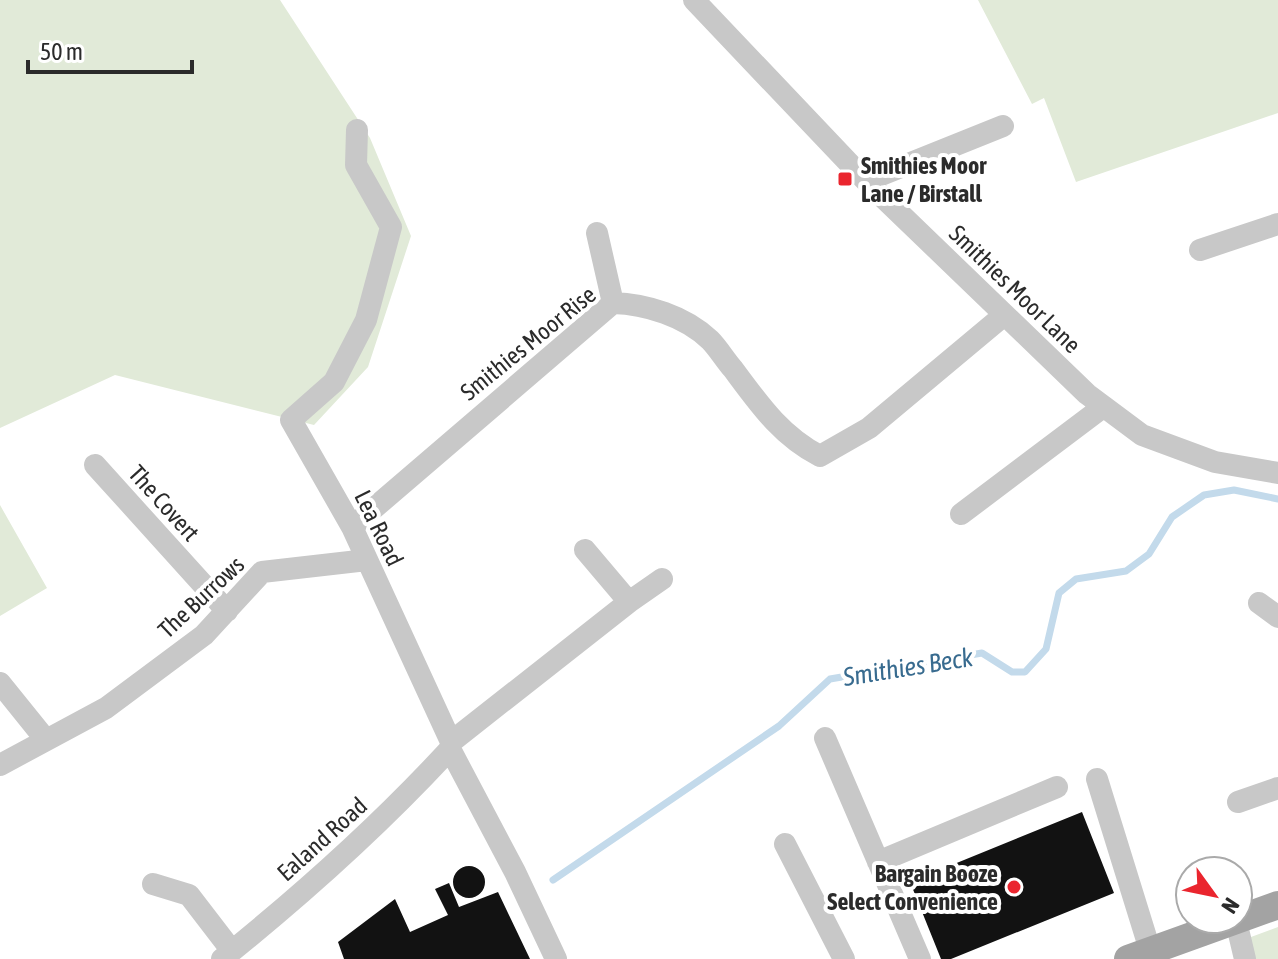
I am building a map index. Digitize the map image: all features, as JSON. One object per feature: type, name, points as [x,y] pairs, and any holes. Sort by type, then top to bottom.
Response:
[{"type":"main road","points":[[1254,914],[1278,905]]},
{"type":"main road","points":[[1139,955],[1196,935]]},
{"type":"street","name":"Smithies Moor Lane","points":[[694,0],[866,181],[1003,316],[1103,407],[1142,435],[1215,462],[1278,473]]},
{"type":"street","points":[[866,181],[1003,126]]},
{"type":"street","name":"Lea Road","points":[[357,130],[356,165],[391,227],[366,320],[334,382],[291,420],[352,527],[450,745],[556,959]]},
{"type":"street","points":[[1200,250],[1278,224]]},
{"type":"street","points":[[597,233],[613,303]]},
{"type":"street","name":"Smithies Moor Rise","points":[[352,527],[613,303],[637,304],[681,320],[709,339],[761,406],[797,444],[820,456],[869,428],[1003,316]]},
{"type":"street","points":[[961,514],[1103,407]]},
{"type":"street","name":"The Covert","points":[[95,465],[227,611]]},
{"type":"street","points":[[585,550],[629,602]]},
{"type":"street","name":"The Burrows","points":[[0,765],[106,708],[204,635],[262,572],[367,560]]},
{"type":"street","name":"Ealand Road","points":[[227,955],[321,877],[406,796],[450,745],[662,579]]},
{"type":"street","points":[[1259,603],[1278,617]]},
{"type":"street","points":[[0,683],[46,740]]},
{"type":"street","points":[[825,738],[920,959]]},
{"type":"street","points":[[1097,779],[1139,955]]},
{"type":"street","points":[[878,862],[1057,787]]},
{"type":"street","points":[[1238,802],[1278,788]]},
{"type":"street","points":[[785,844],[844,959]]},
{"type":"street","points":[[153,884],[189,895],[227,955]]},
{"type":"street","points":[[1239,935],[1245,959]]},
{"type":"green space","points":[[0,0],[280,0],[370,138],[411,236],[368,367],[314,425],[115,375],[0,428]]},
{"type":"green space","points":[[978,0],[1278,0],[1278,113],[1076,182],[1044,98],[1032,104]]},
{"type":"green space","points":[[0,505],[47,588],[0,616]]},
{"type":"green space","points":[[1278,927],[1278,959],[1237,959],[1232,944]]},
{"type":"building","points":[[1082,812],[1114,893],[951,959],[941,959],[910,882]]},
{"type":"building","points":[[469,866],[480,871],[485,882],[480,893],[469,898],[458,893],[453,882],[458,871]]},
{"type":"building","points":[[449,883],[459,907],[498,892],[530,959],[344,959],[338,942],[395,899],[410,932],[448,915],[435,889]]},
{"type":"waterway","name":"Smithies Beck","points":[[553,880],[779,726],[830,679],[982,653],[1012,672],[1025,672],[1046,649],[1059,593],[1076,579],[1126,571],[1149,554],[1172,517],[1204,495],[1234,490],[1278,499]]},
{"type":"place","name":"Smithies Moor Lane / Birstall","points":[[845,179]]},
{"type":"place","name":"Bargain Booze Select Convenience","points":[[1014,887]]}]
